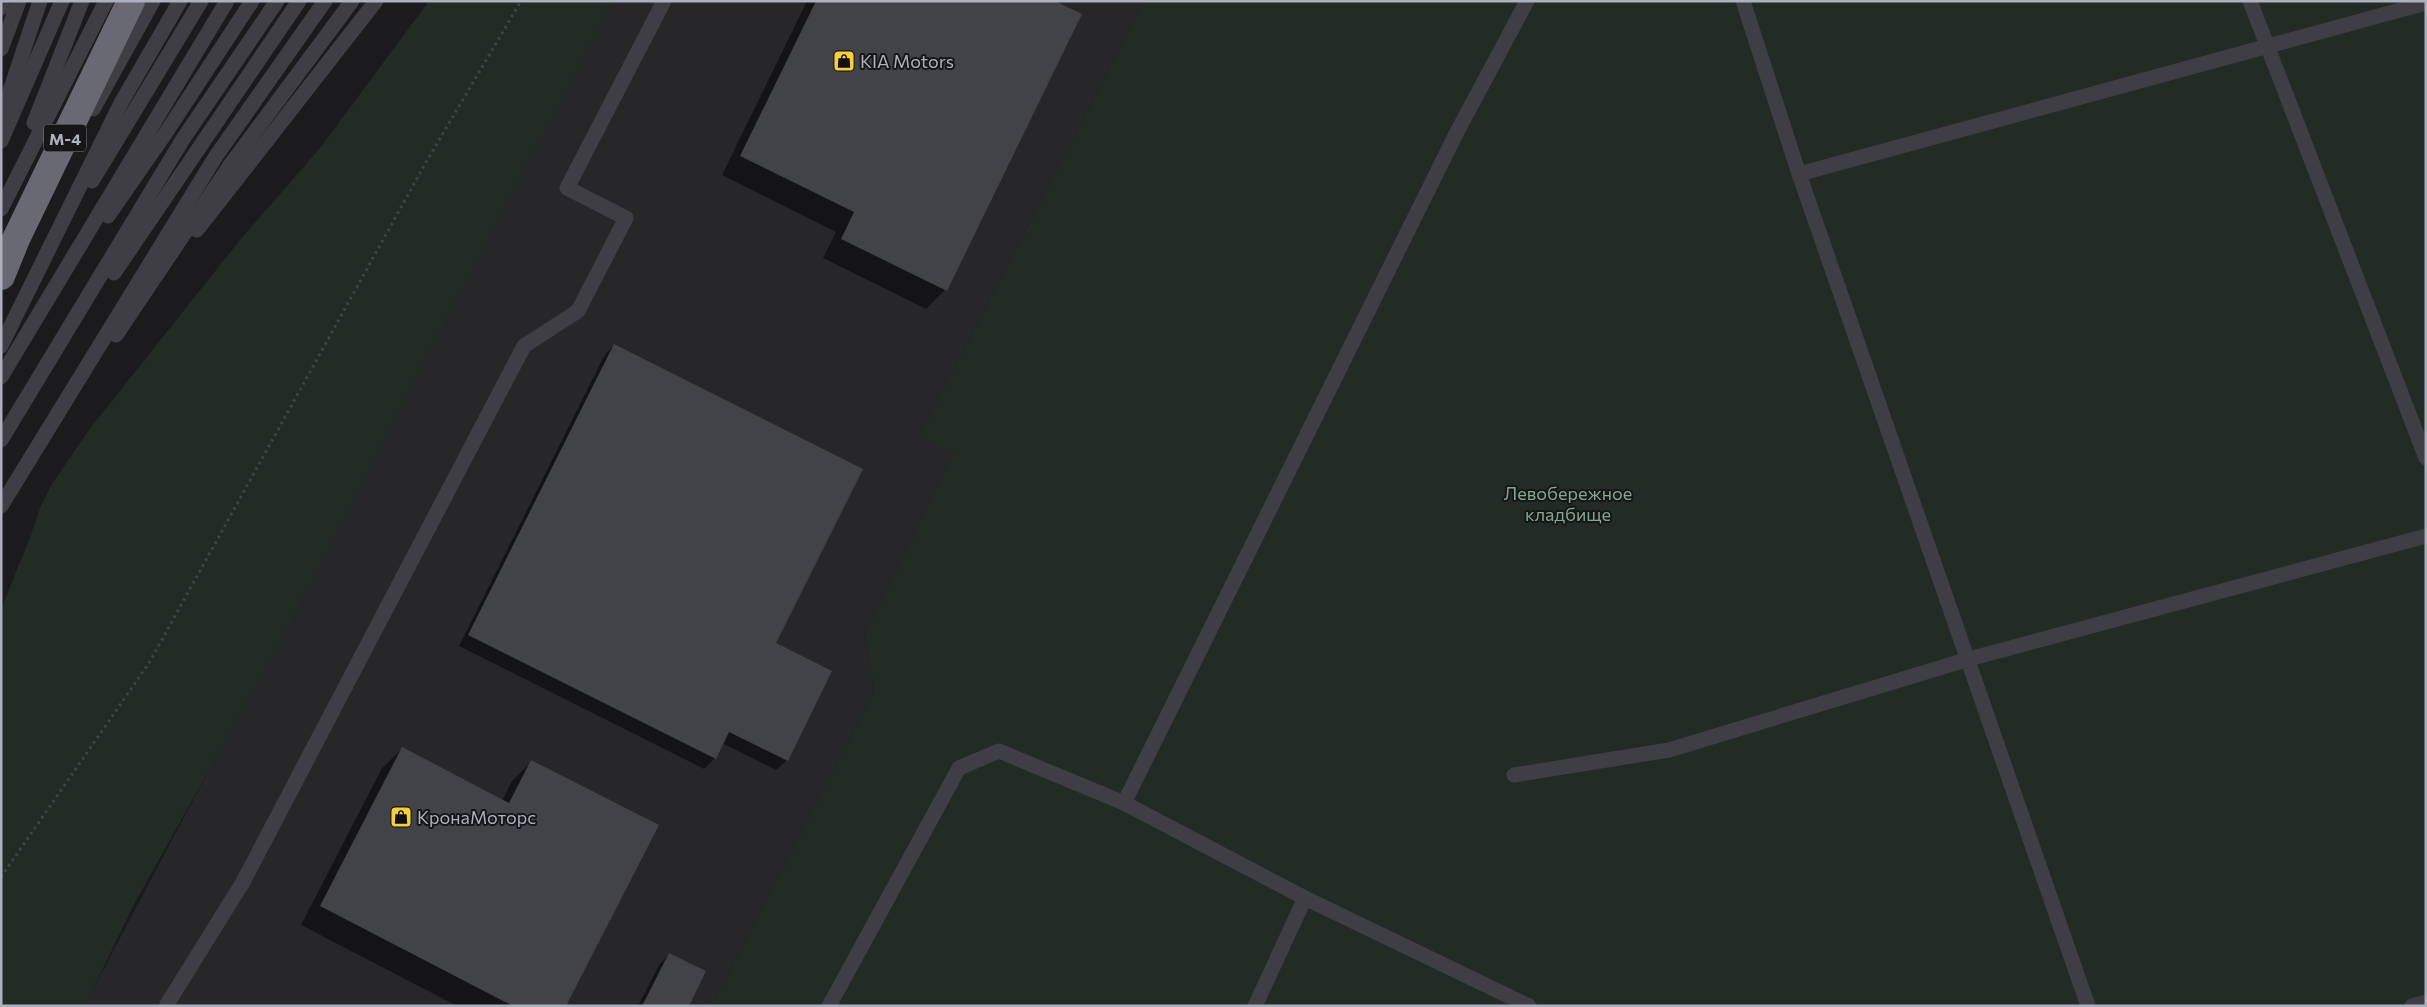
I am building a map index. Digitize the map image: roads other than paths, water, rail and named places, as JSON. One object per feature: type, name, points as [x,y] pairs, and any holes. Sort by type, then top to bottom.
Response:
[{"type":"highway","name":"М-4","points":[[1,276],[16,239],[131,1]]},
{"type":"lane","points":[[1,8],[3,1]]},
{"type":"lane","points":[[1,49],[19,1]]},
{"type":"lane","points":[[1,118],[40,1]]},
{"type":"lane","points":[[1,141],[62,1]]},
{"type":"lane","points":[[1,209],[82,1]]},
{"type":"lane","points":[[1,209],[106,1]]},
{"type":"lane","points":[[16,239],[153,1]]},
{"type":"lane","points":[[1,346],[37,270],[121,104],[180,1]]},
{"type":"lane","points":[[37,270],[201,1]]},
{"type":"lane","points":[[1,377],[47,303],[153,121],[227,1]]},
{"type":"lane","points":[[47,303],[167,132],[252,1]]},
{"type":"lane","points":[[1,440],[183,139],[276,1]]},
{"type":"lane","points":[[10,425],[299,1]]},
{"type":"lane","points":[[1,506],[216,156],[325,1]]},
{"type":"lane","points":[[38,444],[134,310],[231,164],[352,1]]},
{"type":"lane","points":[[134,310],[376,1]]},
{"type":"lane","points":[[166,1006],[244,882],[524,346],[578,311],[626,218],[568,188],[664,1]]},
{"type":"lane","points":[[1124,804],[1453,141],[1526,1]]},
{"type":"lane","points":[[1743,1],[1799,174],[2088,1006]]},
{"type":"lane","points":[[2250,1],[2266,47],[2426,458]]},
{"type":"lane","points":[[1799,174],[2426,3]]},
{"type":"lane","points":[[1514,776],[1669,750],[1969,659],[2426,536]]},
{"type":"lane","points":[[829,1006],[959,768],[999,751],[1124,804],[1305,898],[1529,1006]]},
{"type":"lane","points":[[1255,1006],[1305,898]]},
{"type":"lane","points":[[2412,1006],[2426,1002]]},
{"type":"place","name":"KIA Motors","points":[[844,61]]},
{"type":"place","name":"КронаМоторс","points":[[401,817]]},
{"type":"park label","name":"Левобережное кладбище","points":[[1568,503]]}]
